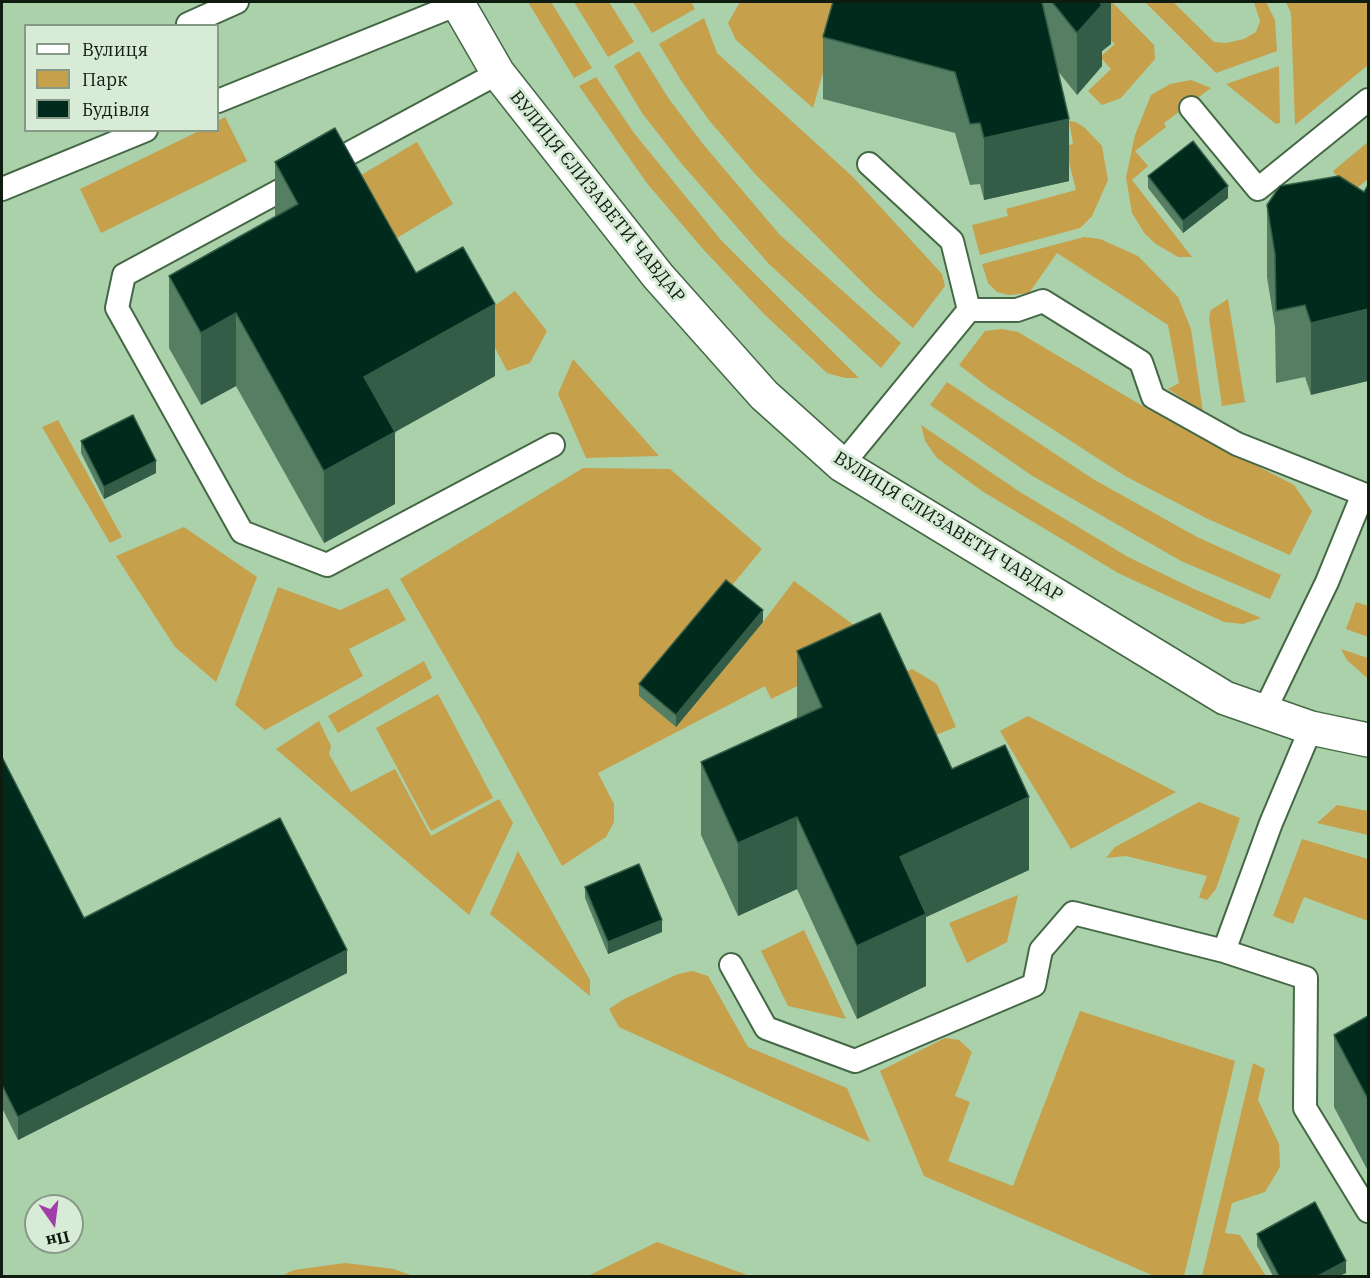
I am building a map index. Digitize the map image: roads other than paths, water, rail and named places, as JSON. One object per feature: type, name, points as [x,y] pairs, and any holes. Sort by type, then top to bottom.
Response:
[{"type":"street","name":"ВУЛИЦЯ ЄЛИЗАВЕТИ ЧАВДАР","points":[[458,3],[498,73],[666,285],[764,395],[843,465],[1225,698],[1311,728],[1368,740]]},
{"type":"lane","points":[[188,24],[237,2]]},
{"type":"lane","points":[[219,101],[458,3]]},
{"type":"lane","points":[[498,73],[124,275],[117,309],[242,532],[327,565],[553,445]]},
{"type":"lane","points":[[1191,108],[1258,189],[1368,100]]},
{"type":"lane","points":[[2,189],[141,132]]},
{"type":"lane","points":[[869,164],[952,241],[969,310]]},
{"type":"lane","points":[[969,310],[1017,310],[1043,301],[1140,362],[1153,397],[1237,444],[1366,494],[1327,582],[1264,712]]},
{"type":"lane","points":[[843,465],[969,310]]},
{"type":"lane","points":[[1224,951],[1271,823],[1311,728]]},
{"type":"lane","points":[[731,965],[766,1028],[855,1061],[1034,985],[1041,950],[1073,913],[1224,951],[1306,978],[1305,1108],[1368,1211]]}]
